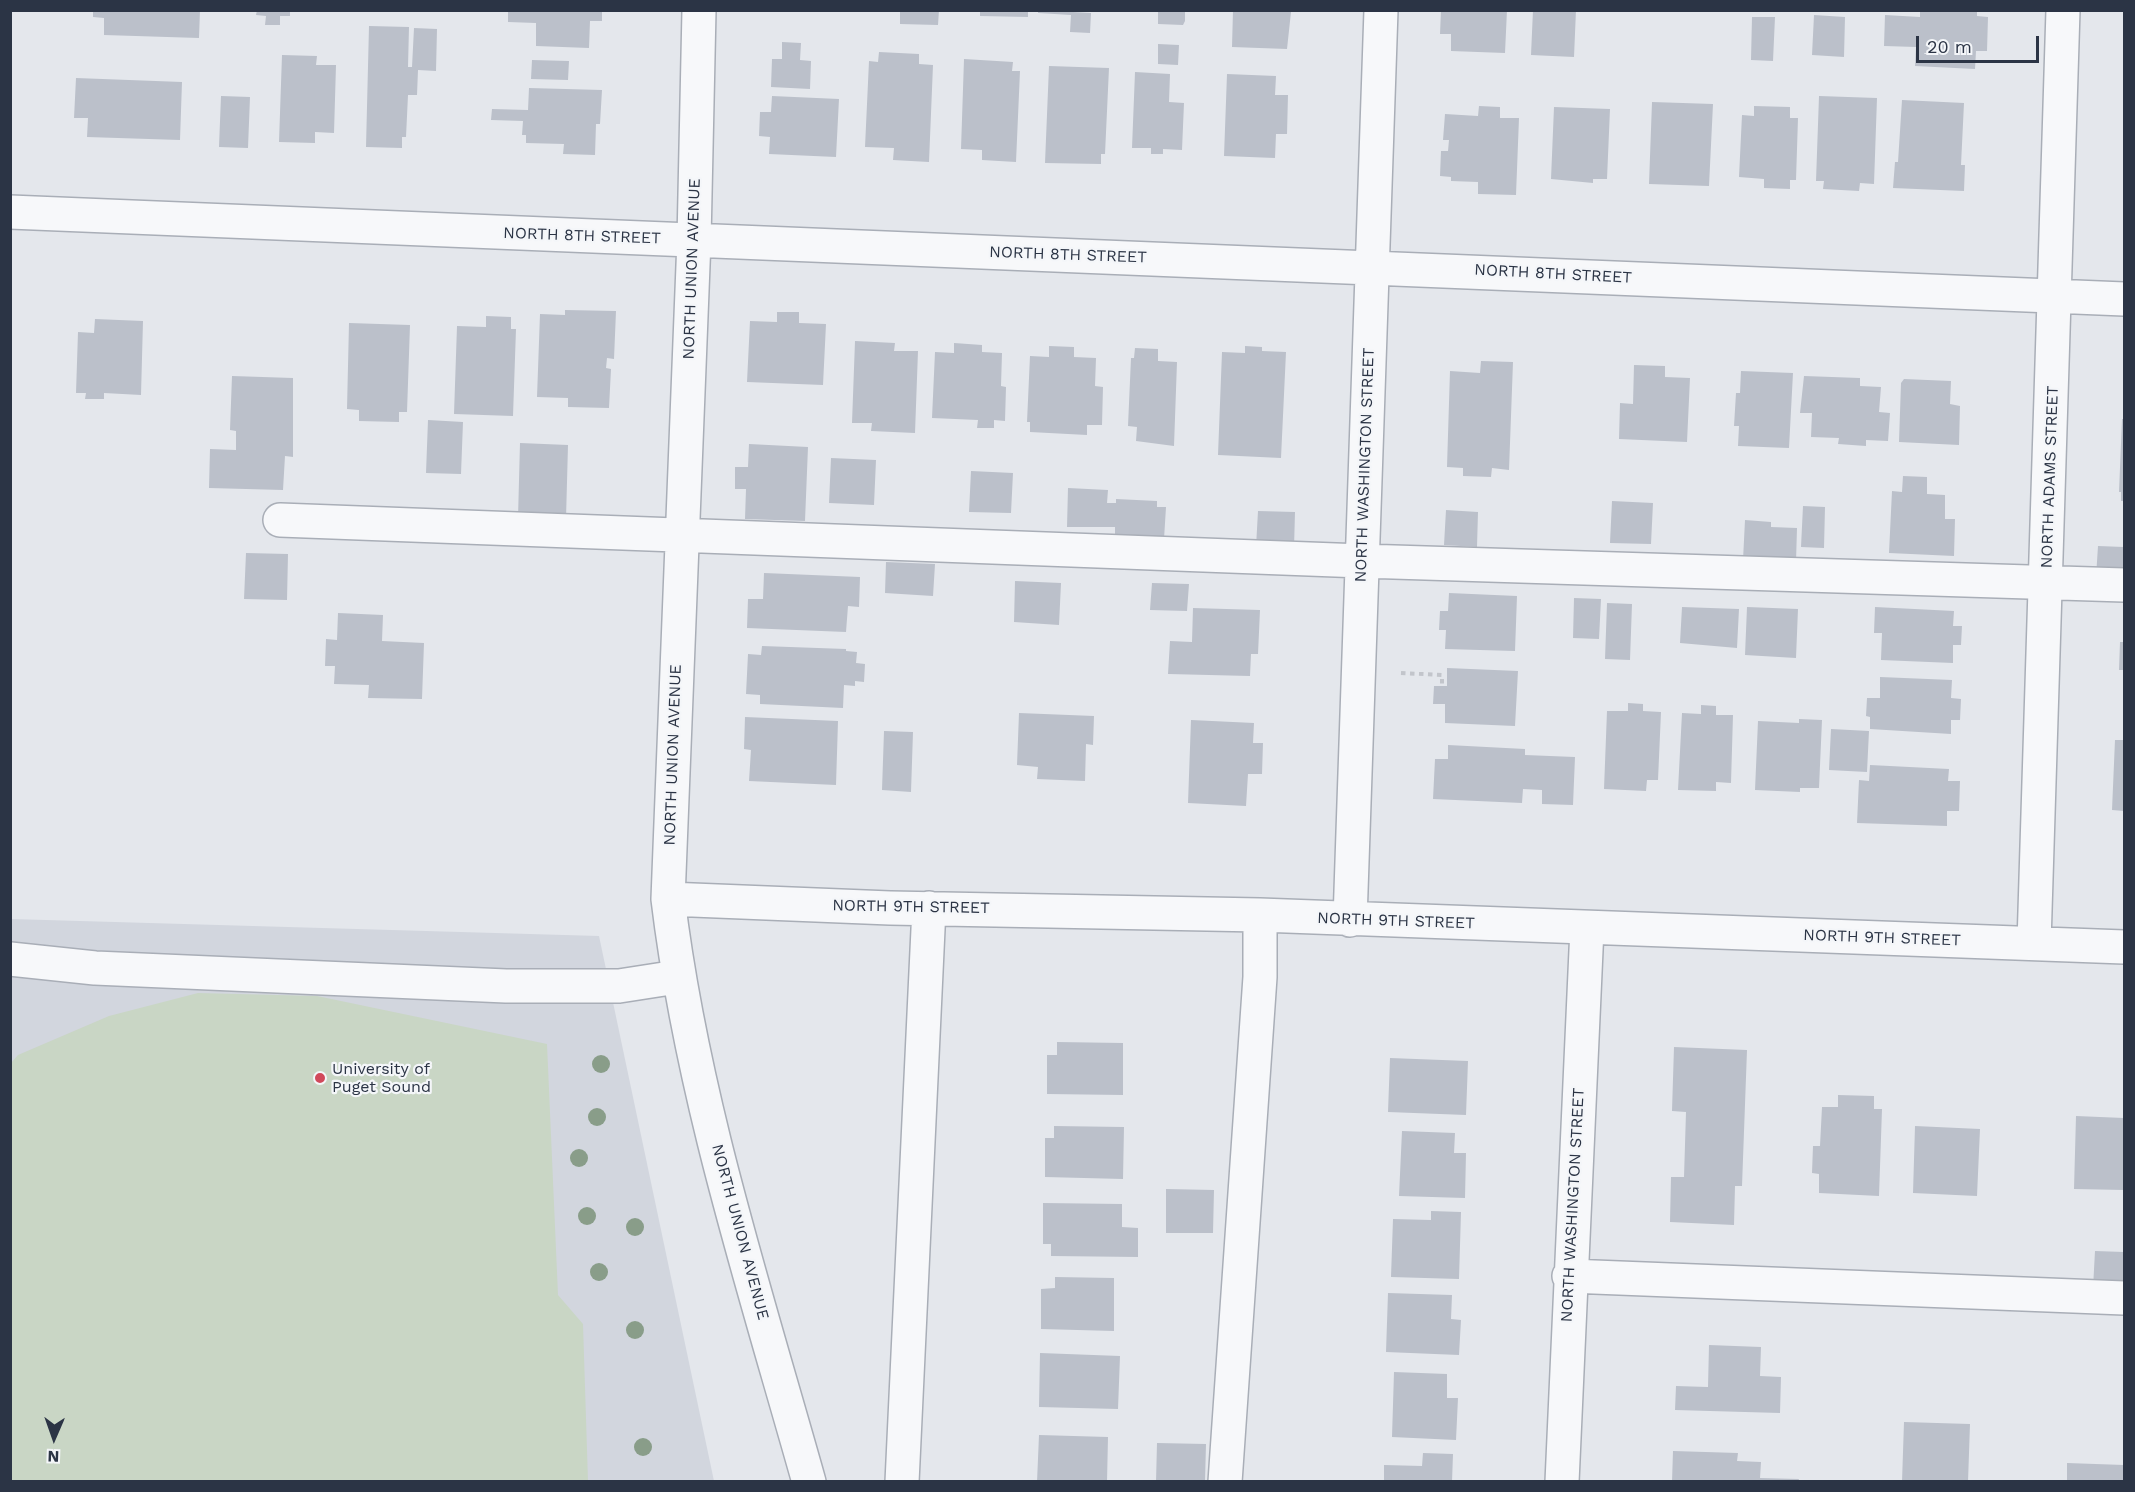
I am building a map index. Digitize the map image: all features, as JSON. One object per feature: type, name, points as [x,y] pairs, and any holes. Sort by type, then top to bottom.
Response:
[{"type":"street","name":"NORTH UNION AVENUE","points":[[699,10],[694,240],[668,898],[677,977],[726,1189],[809,1482]]},
{"type":"street","name":"NORTH WASHINGTON STREET","points":[[1350,920],[1381,10]]},
{"type":"street","name":"NORTH ADAMS STREET","points":[[2034,943],[2064,10]]},
{"type":"street","name":"NORTH 8TH STREET","points":[[10,212],[1372,266],[2124,299]]},
{"type":"street","points":[[280,520],[1362,561],[2124,585]]},
{"type":"street","name":"NORTH 9TH STREET","points":[[668,898],[929,908],[1260,915],[2124,947]]},
{"type":"street","points":[[902,1482],[929,908]]},
{"type":"street","points":[[1225,1482],[1260,977],[1260,915]]},
{"type":"street","name":"NORTH WASHINGTON STREET","points":[[1562,1482],[1569,1276],[1587,928]]},
{"type":"street","points":[[10,959],[95,968],[506,986],[619,986],[677,977]]},
{"type":"street","points":[[1569,1276],[2124,1298]]},
{"type":"path","points":[[1401,674],[1442,675],[1442,686]]},
{"type":"shaded area","name":"University of Puget Sound","points":[[11,919],[599,936],[714,1481],[11,1482]]},
{"type":"green space","name":"University of Puget Sound","points":[[198,993],[317,996],[547,1044],[558,1295],[583,1324],[588,1481],[11,1481],[11,1063],[18,1055],[109,1016]]},
{"type":"building","points":[[93,10],[200,10],[199,38],[104,35],[104,18],[93,17]]},
{"type":"building","points":[[257,10],[290,10],[290,16],[280,16],[280,25],[265,25],[266,16],[256,15]]},
{"type":"building","points":[[508,10],[602,10],[602,21],[590,21],[589,48],[536,46],[536,23],[508,22]]},
{"type":"building","points":[[900,10],[939,10],[938,25],[900,24]]},
{"type":"building","points":[[980,10],[1028,10],[1028,17],[980,16]]},
{"type":"building","points":[[1038,10],[1091,13],[1090,33],[1070,32],[1071,15],[1038,13]]},
{"type":"building","points":[[1158,10],[1185,10],[1183,25],[1158,24]]},
{"type":"building","points":[[1233,10],[1291,12],[1287,49],[1232,47]]},
{"type":"building","points":[[1441,10],[1507,10],[1505,53],[1451,51],[1451,34],[1440,34]]},
{"type":"building","points":[[1533,10],[1576,10],[1574,57],[1531,55]]},
{"type":"building","points":[[1920,10],[1977,10],[1977,16],[1988,17],[1987,51],[1976,51],[1975,69],[1915,66],[1916,47],[1884,46],[1885,15],[1920,17]]},
{"type":"building","points":[[1814,15],[1845,17],[1844,57],[1812,55]]},
{"type":"building","points":[[1752,17],[1775,17],[1773,61],[1751,60]]},
{"type":"building","points":[[369,26],[409,27],[408,67],[412,67],[414,28],[437,29],[436,71],[418,70],[417,95],[408,95],[406,137],[402,137],[402,148],[366,147]]},
{"type":"building","points":[[782,42],[801,43],[800,60],[811,61],[810,89],[771,87],[772,59],[782,59]]},
{"type":"building","points":[[1158,44],[1179,45],[1178,65],[1158,64]]},
{"type":"building","points":[[879,52],[919,54],[919,64],[933,65],[929,162],[893,160],[894,148],[865,147],[869,61],[878,62]]},
{"type":"building","points":[[282,55],[317,56],[316,65],[336,65],[334,133],[315,132],[315,143],[279,142]]},
{"type":"building","points":[[964,59],[1013,62],[1012,71],[1020,71],[1016,162],[982,160],[982,150],[961,149]]},
{"type":"building","points":[[532,60],[569,61],[568,80],[531,79]]},
{"type":"building","points":[[1049,66],[1109,68],[1105,154],[1101,154],[1101,164],[1045,163]]},
{"type":"building","points":[[1135,72],[1170,74],[1169,102],[1184,103],[1182,150],[1163,149],[1163,154],[1151,154],[1151,148],[1132,148]]},
{"type":"building","points":[[1227,74],[1276,76],[1275,95],[1288,95],[1287,134],[1276,134],[1275,158],[1224,156]]},
{"type":"building","points":[[76,78],[182,82],[180,140],[87,137],[88,118],[74,118]]},
{"type":"building","points":[[529,88],[602,90],[600,124],[596,124],[595,155],[563,154],[564,144],[526,143],[526,135],[522,135],[523,121],[491,120],[492,109],[528,110]]},
{"type":"building","points":[[221,96],[250,97],[248,148],[219,147]]},
{"type":"building","points":[[772,96],[839,99],[836,157],[769,154],[770,137],[759,136],[760,112],[771,112]]},
{"type":"building","points":[[1819,96],[1877,98],[1874,184],[1860,183],[1859,191],[1823,189],[1824,181],[1816,181]]},
{"type":"building","points":[[1902,100],[1964,103],[1961,165],[1965,165],[1964,191],[1893,188],[1895,162],[1898,162]]},
{"type":"building","points":[[1652,102],[1713,104],[1709,186],[1649,184]]},
{"type":"building","points":[[1479,106],[1500,107],[1500,118],[1519,118],[1516,195],[1478,194],[1478,182],[1451,181],[1451,177],[1440,176],[1441,151],[1448,151],[1449,140],[1443,140],[1445,114],[1478,116]]},
{"type":"building","points":[[1754,106],[1790,107],[1790,118],[1798,118],[1796,180],[1790,180],[1790,189],[1764,188],[1764,179],[1739,177],[1742,115],[1754,116]]},
{"type":"building","points":[[1554,107],[1610,109],[1607,179],[1593,179],[1593,183],[1551,179]]},
{"type":"building","points":[[565,310],[616,311],[614,359],[607,358],[606,368],[611,369],[609,408],[568,407],[568,398],[537,397],[540,314],[565,315]]},
{"type":"building","points":[[777,312],[799,312],[799,323],[826,324],[823,385],[747,382],[750,321],[777,322]]},
{"type":"building","points":[[486,316],[511,317],[511,329],[516,329],[513,416],[454,414],[457,326],[486,327]]},
{"type":"building","points":[[95,319],[143,321],[141,395],[104,393],[104,399],[85,399],[86,393],[76,393],[78,332],[94,333]]},
{"type":"building","points":[[349,323],[410,325],[407,412],[399,412],[399,422],[359,421],[359,410],[347,409]]},
{"type":"building","points":[[855,341],[895,343],[894,351],[918,351],[915,433],[871,431],[872,423],[852,423]]},
{"type":"building","points":[[954,343],[982,345],[982,352],[1002,353],[1001,386],[1006,387],[1005,421],[994,420],[994,428],[977,428],[978,420],[932,418],[935,352],[954,353]]},
{"type":"building","points":[[1049,346],[1074,347],[1074,357],[1096,358],[1095,386],[1103,387],[1102,425],[1087,425],[1087,435],[1030,432],[1030,422],[1027,422],[1030,356],[1049,357]]},
{"type":"building","points":[[1245,346],[1262,347],[1262,351],[1286,352],[1281,458],[1218,455],[1222,352],[1245,353]]},
{"type":"building","points":[[1135,348],[1158,349],[1158,361],[1177,362],[1174,446],[1136,441],[1137,427],[1128,426],[1131,358],[1134,358]]},
{"type":"building","points":[[1481,361],[1513,362],[1509,470],[1492,468],[1491,477],[1463,476],[1463,468],[1447,467],[1450,371],[1480,373]]},
{"type":"building","points":[[1634,365],[1665,366],[1665,377],[1690,378],[1687,442],[1619,439],[1620,403],[1633,404]]},
{"type":"building","points":[[1741,371],[1793,373],[1789,448],[1738,446],[1739,426],[1734,426],[1736,393],[1740,393]]},
{"type":"building","points":[[232,376],[293,378],[293,457],[285,456],[283,490],[209,488],[210,449],[236,450],[236,431],[230,430]]},
{"type":"building","points":[[1804,376],[1860,378],[1860,386],[1881,387],[1879,412],[1890,413],[1888,441],[1866,440],[1866,446],[1838,444],[1839,438],[1811,437],[1812,413],[1800,413]]},
{"type":"building","points":[[1904,379],[1951,381],[1950,404],[1960,406],[1959,445],[1899,442],[1901,383]]},
{"type":"building","points":[[2122,419],[2124,419],[2124,501],[2121,501],[2121,492],[2119,492]]},
{"type":"building","points":[[428,420],[463,422],[461,474],[426,473]]},
{"type":"building","points":[[520,443],[568,445],[566,519],[518,518]]},
{"type":"building","points":[[749,444],[808,447],[805,521],[745,519],[746,489],[735,489],[735,467],[748,467]]},
{"type":"building","points":[[831,458],[876,460],[874,505],[829,503]]},
{"type":"building","points":[[971,471],[1013,473],[1011,513],[969,512]]},
{"type":"building","points":[[1903,476],[1927,477],[1927,494],[1945,495],[1945,519],[1955,519],[1954,556],[1889,553],[1892,491],[1902,492]]},
{"type":"building","points":[[1068,488],[1108,490],[1107,503],[1116,503],[1116,499],[1157,501],[1157,507],[1166,507],[1164,539],[1115,541],[1115,527],[1067,527]]},
{"type":"building","points":[[1612,501],[1653,503],[1651,544],[1610,543]]},
{"type":"building","points":[[1803,506],[1825,507],[1824,548],[1801,547]]},
{"type":"building","points":[[1446,510],[1478,512],[1477,547],[1444,545]]},
{"type":"building","points":[[1258,511],[1295,512],[1294,548],[1256,547]]},
{"type":"building","points":[[1745,520],[1771,522],[1771,527],[1797,528],[1796,562],[1743,560]]},
{"type":"building","points":[[2098,546],[2124,547],[2124,578],[2096,577]]},
{"type":"building","points":[[246,553],[288,554],[287,600],[244,599]]},
{"type":"building","points":[[886,562],[935,564],[933,596],[885,593]]},
{"type":"building","points":[[764,573],[860,577],[859,607],[848,606],[846,632],[747,628],[748,599],[763,599]]},
{"type":"building","points":[[1015,581],[1061,583],[1059,625],[1014,622]]},
{"type":"building","points":[[1152,583],[1189,584],[1187,611],[1150,610]]},
{"type":"building","points":[[1449,593],[1517,596],[1515,651],[1445,649],[1446,630],[1439,630],[1440,611],[1448,611]]},
{"type":"building","points":[[1574,598],[1601,599],[1599,639],[1573,638]]},
{"type":"building","points":[[1607,603],[1632,604],[1630,660],[1605,659]]},
{"type":"building","points":[[1682,607],[1739,609],[1737,648],[1680,643]]},
{"type":"building","points":[[1747,607],[1798,609],[1796,658],[1745,655]]},
{"type":"building","points":[[1875,607],[1954,611],[1953,626],[1962,626],[1961,645],[1953,645],[1953,663],[1881,660],[1882,633],[1874,633]]},
{"type":"building","points":[[1193,608],[1260,610],[1258,654],[1251,654],[1250,676],[1168,674],[1170,641],[1192,642]]},
{"type":"building","points":[[338,613],[383,615],[382,641],[424,643],[422,699],[368,698],[369,685],[334,684],[335,666],[325,666],[326,639],[337,640]]},
{"type":"building","points":[[2120,642],[2124,642],[2124,670],[2119,670]]},
{"type":"building","points":[[762,646],[846,649],[846,651],[857,652],[856,663],[865,664],[864,682],[855,681],[855,686],[844,685],[843,708],[760,704],[760,695],[746,694],[748,654],[761,655]]},
{"type":"building","points":[[1447,668],[1518,671],[1515,726],[1445,723],[1445,704],[1433,704],[1434,686],[1447,686]]},
{"type":"building","points":[[1880,677],[1952,680],[1951,698],[1961,699],[1960,720],[1951,720],[1951,734],[1870,729],[1870,717],[1866,716],[1867,698],[1880,698]]},
{"type":"building","points":[[1628,703],[1643,704],[1643,711],[1661,712],[1658,780],[1647,780],[1646,791],[1604,789],[1607,711],[1628,711]]},
{"type":"building","points":[[1701,705],[1716,706],[1716,715],[1733,715],[1731,783],[1716,782],[1716,791],[1678,790],[1682,713],[1701,714]]},
{"type":"building","points":[[1019,713],[1094,716],[1093,745],[1086,744],[1085,781],[1037,779],[1038,767],[1017,765]]},
{"type":"building","points":[[745,717],[838,721],[836,785],[749,781],[751,750],[744,749]]},
{"type":"building","points":[[1799,719],[1822,720],[1819,788],[1800,788],[1800,792],[1755,790],[1758,721],[1799,723]]},
{"type":"building","points":[[1191,720],[1254,723],[1253,743],[1263,743],[1262,774],[1248,774],[1246,806],[1188,803]]},
{"type":"building","points":[[1831,729],[1869,731],[1867,772],[1829,770]]},
{"type":"building","points":[[884,731],[913,732],[911,792],[882,790]]},
{"type":"building","points":[[2115,740],[2124,740],[2124,811],[2112,810]]},
{"type":"building","points":[[1448,745],[1525,749],[1525,755],[1575,757],[1573,805],[1542,804],[1542,790],[1523,789],[1522,803],[1433,799],[1435,759],[1448,759]]},
{"type":"building","points":[[1870,765],[1949,769],[1948,781],[1960,781],[1959,811],[1947,811],[1947,826],[1857,823],[1859,780],[1869,781]]},
{"type":"building","points":[[1057,1042],[1123,1043],[1123,1095],[1047,1094],[1047,1055],[1057,1055]]},
{"type":"building","points":[[1674,1047],[1747,1050],[1742,1186],[1735,1186],[1734,1225],[1670,1222],[1671,1177],[1684,1177],[1686,1112],[1672,1111]]},
{"type":"building","points":[[1390,1058],[1468,1061],[1466,1115],[1388,1112]]},
{"type":"building","points":[[1838,1095],[1874,1096],[1874,1109],[1882,1109],[1879,1196],[1819,1193],[1819,1174],[1812,1173],[1813,1146],[1820,1146],[1822,1107],[1838,1107]]},
{"type":"building","points":[[2076,1116],[2124,1118],[2124,1190],[2074,1189]]},
{"type":"building","points":[[1054,1126],[1124,1127],[1123,1179],[1045,1177],[1045,1138],[1054,1138]]},
{"type":"building","points":[[1915,1126],[1980,1129],[1977,1196],[1913,1193]]},
{"type":"building","points":[[1402,1131],[1455,1133],[1454,1153],[1466,1153],[1465,1198],[1399,1196]]},
{"type":"building","points":[[1166,1189],[1214,1190],[1213,1233],[1166,1233]]},
{"type":"building","points":[[1043,1203],[1122,1204],[1122,1227],[1138,1228],[1138,1257],[1051,1256],[1051,1244],[1043,1244]]},
{"type":"building","points":[[1431,1211],[1461,1212],[1459,1279],[1391,1277],[1393,1219],[1431,1220]]},
{"type":"building","points":[[2095,1251],[2124,1252],[2124,1289],[2093,1288]]},
{"type":"building","points":[[1055,1277],[1114,1278],[1114,1331],[1041,1329],[1041,1289],[1055,1288]]},
{"type":"building","points":[[1388,1293],[1452,1295],[1451,1319],[1461,1320],[1459,1355],[1386,1352]]},
{"type":"building","points":[[1709,1345],[1761,1347],[1760,1376],[1781,1377],[1780,1413],[1675,1410],[1676,1386],[1708,1387]]},
{"type":"building","points":[[1040,1353],[1120,1356],[1118,1409],[1039,1407]]},
{"type":"building","points":[[1394,1372],[1447,1374],[1447,1398],[1458,1398],[1456,1440],[1392,1437]]},
{"type":"building","points":[[1904,1422],[1970,1424],[1968,1482],[1902,1482]]},
{"type":"building","points":[[1039,1435],[1108,1437],[1107,1482],[1037,1482]]},
{"type":"building","points":[[1157,1443],[1206,1444],[1205,1482],[1156,1482]]},
{"type":"building","points":[[1673,1451],[1738,1453],[1737,1461],[1761,1462],[1760,1478],[1799,1479],[1798,1482],[1672,1482]]},
{"type":"building","points":[[1423,1453],[1453,1454],[1452,1482],[1384,1482],[1384,1465],[1422,1466]]},
{"type":"building","points":[[2067,1463],[2124,1465],[2124,1482],[2067,1482]]},
{"type":"place","name":"University of Puget Sound","points":[[320,1078]]}]
